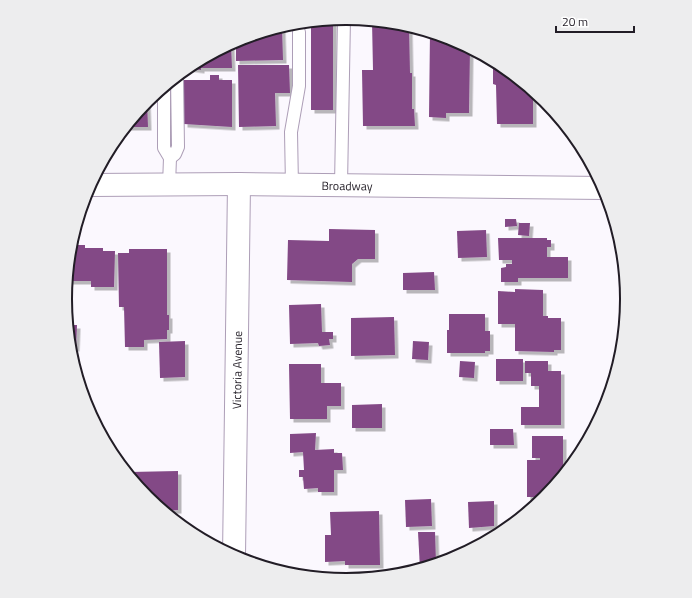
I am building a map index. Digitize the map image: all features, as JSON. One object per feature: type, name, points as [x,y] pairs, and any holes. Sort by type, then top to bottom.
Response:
[{"type":"street","name":"Broadway","points":[[97,185],[239,184],[292,186],[341,185],[596,188]]},
{"type":"street","name":"Victoria Avenue","points":[[234,549],[239,184]]},
{"type":"lane","points":[[341,185],[344,25]]},
{"type":"lane","points":[[292,186],[291,132],[299,86],[299,32]]},
{"type":"lane","points":[[170,158],[175,154],[178,147],[177,83]]},
{"type":"lane","points":[[164,94],[164,148],[170,158],[169,185]]},
{"type":"building","points":[[333,26],[333,110],[311,110],[311,27]]},
{"type":"building","points":[[372,26],[409,32],[410,73],[412,73],[412,109],[414,109],[415,126],[363,126],[362,70],[373,70]]},
{"type":"building","points":[[282,32],[283,60],[236,61],[236,48]]},
{"type":"building","points":[[430,39],[470,55],[469,113],[446,113],[446,118],[429,117]]},
{"type":"building","points":[[231,50],[232,68],[201,68],[201,70],[197,69]]},
{"type":"building","points":[[238,65],[289,65],[290,93],[275,93],[276,126],[239,127]]},
{"type":"building","points":[[493,68],[533,99],[533,124],[497,124],[496,85],[493,84]]},
{"type":"building","points":[[210,75],[219,75],[219,80],[232,80],[232,127],[184,124],[184,80],[210,80]]},
{"type":"building","points":[[147,110],[148,127],[133,127]]},
{"type":"building","points":[[505,219],[516,219],[517,226],[505,227]]},
{"type":"building","points":[[519,223],[530,223],[529,236],[518,235]]},
{"type":"building","points":[[329,229],[375,230],[375,259],[358,259],[352,264],[352,282],[287,280],[288,240],[329,241]]},
{"type":"building","points":[[486,230],[487,257],[458,258],[457,231]]},
{"type":"building","points":[[498,238],[547,238],[547,240],[551,240],[551,247],[547,247],[547,257],[568,257],[568,278],[518,278],[518,282],[501,282],[501,268],[506,267],[506,264],[512,264],[512,260],[499,260]]},
{"type":"building","points":[[77,245],[85,245],[85,248],[103,248],[103,251],[115,251],[114,287],[91,287],[91,281],[73,281]]},
{"type":"building","points":[[129,249],[167,249],[167,315],[169,315],[169,330],[167,330],[167,339],[144,340],[144,347],[125,347],[124,307],[119,307],[118,253],[129,253]]},
{"type":"building","points":[[434,272],[435,290],[403,290],[403,273]]},
{"type":"building","points":[[515,289],[543,290],[543,316],[548,316],[548,318],[561,318],[561,350],[554,350],[554,352],[515,351],[515,324],[498,324],[498,291],[515,292]]},
{"type":"building","points":[[321,304],[322,332],[333,332],[333,339],[329,339],[330,345],[319,346],[318,343],[290,344],[289,305]]},
{"type":"building","points":[[449,314],[485,314],[485,331],[490,331],[490,351],[485,351],[485,353],[447,353]]},
{"type":"building","points":[[394,317],[395,355],[351,356],[351,318]]},
{"type":"building","points":[[73,325],[77,325],[76,347]]},
{"type":"building","points":[[185,341],[185,377],[160,378],[159,342]]},
{"type":"building","points":[[413,341],[429,342],[428,360],[412,359]]},
{"type":"building","points":[[496,359],[523,359],[523,381],[496,381]]},
{"type":"building","points":[[460,361],[475,362],[474,378],[459,377]]},
{"type":"building","points":[[525,361],[548,361],[548,371],[561,371],[561,425],[521,425],[521,407],[539,407],[539,386],[531,386],[531,373],[525,373]]},
{"type":"building","points":[[289,364],[321,364],[321,383],[341,383],[341,406],[327,406],[327,419],[290,419]]},
{"type":"building","points":[[382,404],[382,428],[352,428],[352,405]]},
{"type":"building","points":[[490,429],[513,429],[514,445],[490,445]]},
{"type":"building","points":[[316,433],[315,450],[334,449],[334,453],[342,453],[343,470],[334,470],[334,492],[318,492],[318,488],[304,489],[303,477],[299,477],[299,470],[304,470],[303,452],[290,453],[290,434]]},
{"type":"building","points":[[532,436],[563,436],[563,466],[536,497],[527,497],[527,460],[540,460],[540,458],[532,458]]},
{"type":"building","points":[[178,471],[178,510],[172,510],[165,505],[134,472]]},
{"type":"building","points":[[431,499],[432,526],[406,527],[405,500]]},
{"type":"building","points":[[494,501],[494,526],[469,528],[468,502]]},
{"type":"building","points":[[379,511],[380,565],[345,565],[345,561],[325,562],[325,535],[331,535],[330,512]]},
{"type":"building","points":[[418,532],[435,532],[436,557],[420,563]]}]
